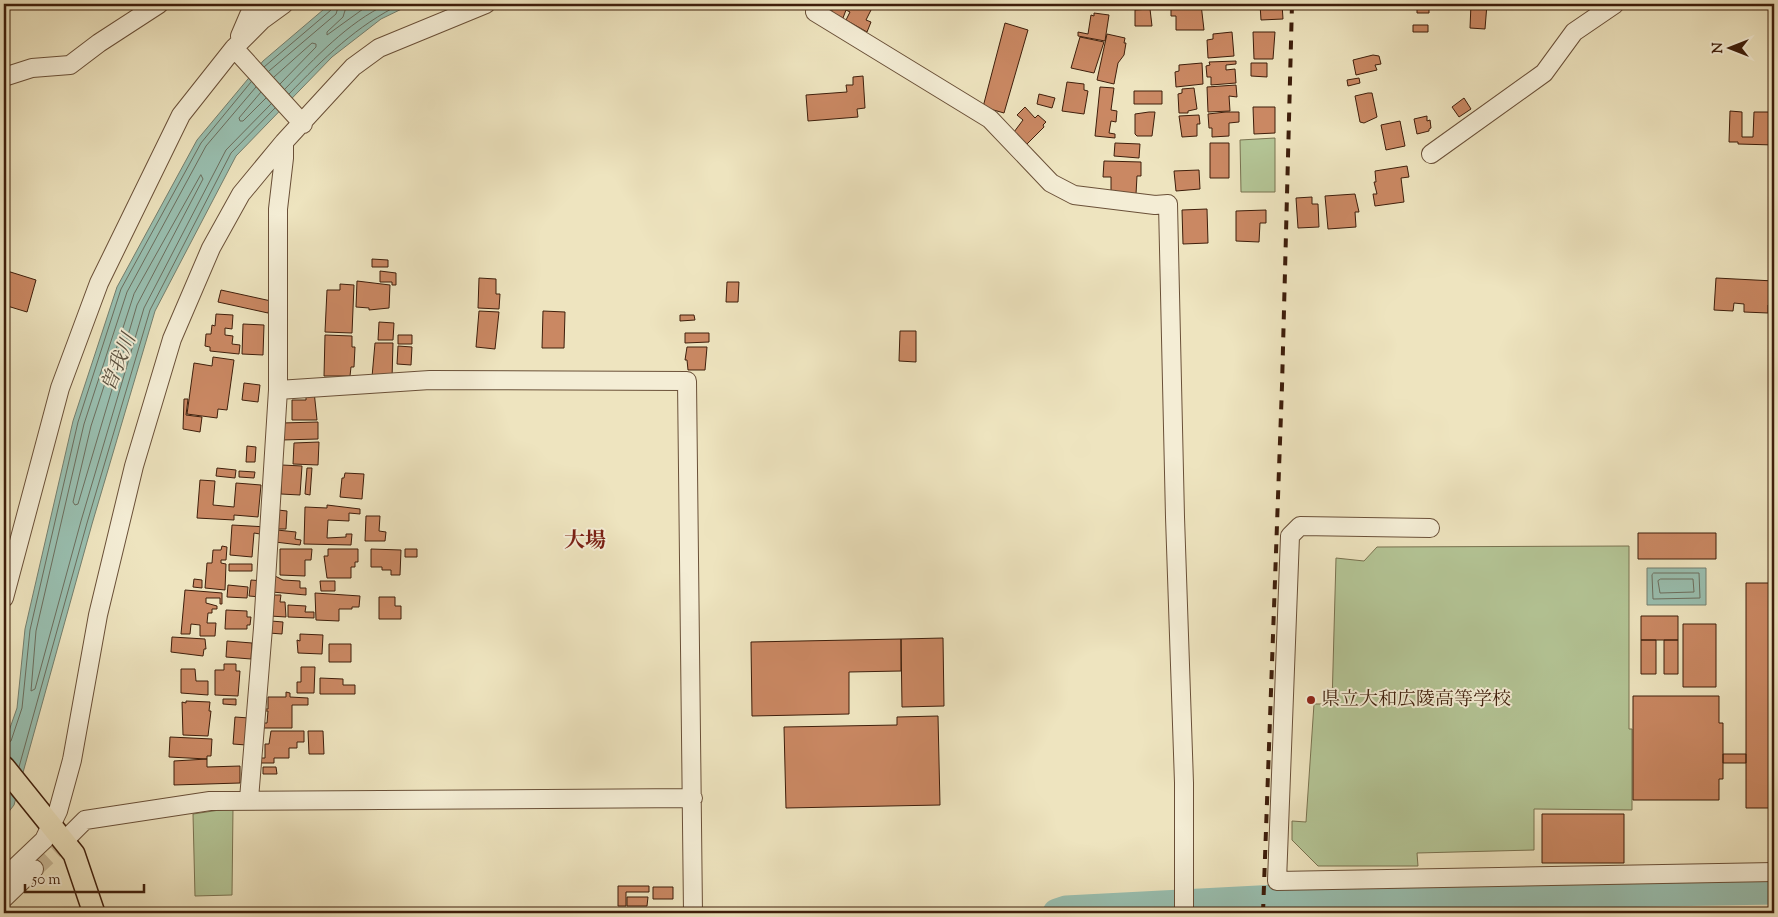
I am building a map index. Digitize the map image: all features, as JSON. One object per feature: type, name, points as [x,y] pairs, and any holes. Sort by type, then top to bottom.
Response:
[{"type":"main road","points":[[4,767],[55,827],[74,854],[94,913]]},
{"type":"street","points":[[4,77],[32,68],[70,65],[99,43],[159,4]]},
{"type":"street","points":[[239,53],[249,16],[260,4]]},
{"type":"street","points":[[4,598],[60,388],[99,283],[181,114],[239,53],[262,20],[284,4]]},
{"type":"street","points":[[4,878],[55,827],[72,760],[98,615],[134,466],[172,339],[212,248],[241,194],[300,120],[353,67],[379,48],[486,4]]},
{"type":"street","points":[[820,4],[815,12],[990,119],[1051,183],[1074,195],[1155,205],[1168,204],[1185,884],[1184,913]]},
{"type":"street","points":[[1430,154],[1544,73],[1574,32],[1615,4]]},
{"type":"street","points":[[239,53],[300,120]]},
{"type":"street","points":[[249,799],[263,628],[278,390],[278,209],[284,142]]},
{"type":"street","points":[[278,390],[430,380],[686,382],[693,798],[693,913]]},
{"type":"street","points":[[1430,528],[1300,526],[1290,536],[1277,881],[1774,872]]},
{"type":"street","points":[[55,827],[85,820],[210,801],[249,799],[296,802],[693,798]]},
{"type":"street","points":[[4,898],[34,869]]},
{"type":"shaded area","points":[[1275,138],[1275,192],[1241,192],[1240,140]]},
{"type":"shaded area","points":[[1629,546],[1629,729],[1632,729],[1632,810],[1534,809],[1534,850],[1417,853],[1418,866],[1318,866],[1292,840],[1292,821],[1306,822],[1314,704],[1332,704],[1336,558],[1364,561],[1377,547]]},
{"type":"shaded area","points":[[233,808],[232,895],[195,896],[193,814]]},
{"type":"water","name":"曽我川","points":[[330,4],[412,4],[381,19],[332,57],[236,156],[155,311],[92,524],[14,805],[4,818],[4,745],[17,708],[25,629],[73,421],[117,287],[197,140],[263,61]]},
{"type":"water","points":[[1647,568],[1706,568],[1706,605],[1647,605]]},
{"type":"building","points":[[835,4],[840,7],[842,4],[874,4],[866,20],[871,22],[867,32],[846,20],[850,12],[846,10],[843,18],[831,12]]},
{"type":"building","points":[[1040,4],[1065,4],[1065,8],[1040,9]]},
{"type":"building","points":[[1175,4],[1201,4],[1204,30],[1176,30],[1176,16],[1171,16],[1171,6]]},
{"type":"building","points":[[1260,4],[1282,4],[1283,19],[1261,20]]},
{"type":"building","points":[[1417,4],[1429,4],[1429,13],[1417,13]]},
{"type":"building","points":[[1471,4],[1487,4],[1485,29],[1470,28]]},
{"type":"building","points":[[1150,9],[1152,26],[1135,26],[1135,10]]},
{"type":"building","points":[[1094,13],[1109,15],[1105,41],[1078,36],[1078,32],[1088,34],[1091,15],[1094,16]]},
{"type":"building","points":[[1005,23],[1028,30],[1004,113],[983,107]]},
{"type":"building","points":[[1413,25],[1428,25],[1428,32],[1413,32]]},
{"type":"building","points":[[1232,32],[1234,56],[1208,58],[1207,40],[1213,39],[1213,34]]},
{"type":"building","points":[[1253,32],[1275,32],[1273,59],[1254,59]]},
{"type":"building","points":[[1107,34],[1125,38],[1124,43],[1126,43],[1124,55],[1118,63],[1114,84],[1097,80]]},
{"type":"building","points":[[1080,37],[1104,42],[1094,73],[1071,68]]},
{"type":"building","points":[[1373,55],[1379,56],[1381,64],[1375,65],[1377,70],[1356,75],[1353,60]]},
{"type":"building","points":[[1236,61],[1236,64],[1226,65],[1226,70],[1235,69],[1236,83],[1211,85],[1211,77],[1207,77],[1206,66],[1210,65],[1209,62]]},
{"type":"building","points":[[1202,63],[1203,84],[1176,87],[1175,72],[1179,71],[1179,65]]},
{"type":"building","points":[[1251,63],[1267,63],[1267,77],[1251,76]]},
{"type":"building","points":[[863,76],[865,108],[857,109],[858,117],[808,121],[806,95],[847,92],[846,85],[853,85],[853,77]]},
{"type":"building","points":[[1359,78],[1360,83],[1348,86],[1347,80]]},
{"type":"building","points":[[1067,82],[1084,84],[1084,90],[1088,91],[1084,114],[1062,111]]},
{"type":"building","points":[[1236,85],[1237,97],[1229,96],[1230,111],[1208,112],[1207,87]]},
{"type":"building","points":[[1100,87],[1114,88],[1111,110],[1117,111],[1116,122],[1111,121],[1109,133],[1115,134],[1115,138],[1095,136]]},
{"type":"building","points":[[1194,88],[1197,109],[1188,111],[1188,113],[1179,113],[1178,94],[1182,93],[1182,89]]},
{"type":"building","points":[[1134,91],[1162,91],[1162,104],[1134,104]]},
{"type":"building","points":[[1372,93],[1377,117],[1364,123],[1360,122],[1355,96]]},
{"type":"building","points":[[1039,94],[1055,98],[1052,108],[1037,104]]},
{"type":"building","points":[[1464,98],[1471,109],[1459,117],[1452,107]]},
{"type":"building","points":[[1025,107],[1035,118],[1038,115],[1046,122],[1043,125],[1044,127],[1026,145],[1014,132],[1023,120],[1017,115]]},
{"type":"building","points":[[1253,107],[1275,107],[1275,133],[1254,134]]},
{"type":"building","points":[[1730,111],[1742,112],[1742,137],[1753,137],[1754,112],[1774,112],[1774,145],[1729,142]]},
{"type":"building","points":[[1155,112],[1152,136],[1137,136],[1135,134],[1135,114]]},
{"type":"building","points":[[1239,112],[1239,122],[1229,123],[1229,136],[1212,137],[1212,128],[1209,128],[1208,114]]},
{"type":"building","points":[[1199,115],[1200,124],[1197,124],[1197,136],[1182,137],[1179,116]]},
{"type":"building","points":[[1427,116],[1427,121],[1430,120],[1431,128],[1429,131],[1417,134],[1414,119]]},
{"type":"building","points":[[1400,121],[1405,146],[1386,150],[1381,125]]},
{"type":"building","points":[[1115,143],[1140,144],[1139,158],[1114,156]]},
{"type":"building","points":[[1210,143],[1229,143],[1229,178],[1210,178]]},
{"type":"building","points":[[1104,161],[1141,162],[1141,176],[1137,176],[1136,194],[1111,193],[1111,177],[1103,177]]},
{"type":"building","points":[[1407,166],[1409,177],[1401,178],[1404,202],[1375,206],[1373,194],[1377,194],[1374,182],[1376,182],[1375,171]]},
{"type":"building","points":[[1199,170],[1200,189],[1176,191],[1174,171]]},
{"type":"building","points":[[1355,194],[1359,212],[1355,212],[1356,227],[1328,229],[1325,196]]},
{"type":"building","points":[[1312,197],[1312,204],[1318,204],[1319,227],[1298,228],[1296,198]]},
{"type":"building","points":[[1207,209],[1208,243],[1183,244],[1182,210]]},
{"type":"building","points":[[1266,210],[1266,223],[1260,223],[1259,242],[1236,241],[1236,211]]},
{"type":"building","points":[[372,259],[388,260],[388,267],[372,267]]},
{"type":"building","points":[[4,270],[36,280],[27,312],[4,305]]},
{"type":"building","points":[[380,271],[396,273],[396,285],[392,285],[392,282],[380,282]]},
{"type":"building","points":[[479,278],[496,279],[496,294],[500,294],[499,309],[478,308]]},
{"type":"building","points":[[1716,278],[1774,281],[1774,305],[1768,305],[1768,313],[1744,312],[1744,304],[1734,303],[1733,311],[1714,310]]},
{"type":"building","points":[[357,281],[390,285],[389,308],[369,310],[369,308],[356,307]]},
{"type":"building","points":[[727,282],[739,282],[738,302],[726,302]]},
{"type":"building","points":[[340,284],[354,285],[352,333],[325,332],[327,290],[340,290]]},
{"type":"building","points":[[221,290],[271,301],[268,313],[218,302]]},
{"type":"building","points":[[479,311],[499,312],[495,349],[476,347]]},
{"type":"building","points":[[543,311],[565,312],[564,348],[542,348]]},
{"type":"building","points":[[216,314],[233,315],[232,329],[225,328],[225,335],[233,336],[232,344],[240,345],[239,354],[210,351],[210,347],[205,346],[206,334],[211,334],[212,325],[215,326]]},
{"type":"building","points":[[680,315],[694,315],[695,320],[680,321]]},
{"type":"building","points":[[379,322],[394,323],[393,340],[378,340]]},
{"type":"building","points":[[243,324],[264,325],[263,355],[242,354]]},
{"type":"building","points":[[900,331],[916,331],[916,362],[899,361]]},
{"type":"building","points":[[685,333],[709,333],[709,342],[685,343]]},
{"type":"building","points":[[325,335],[352,336],[352,347],[355,347],[354,367],[351,367],[350,376],[324,376]]},
{"type":"building","points":[[398,335],[412,335],[412,344],[398,344]]},
{"type":"building","points":[[375,343],[393,343],[392,379],[372,377]]},
{"type":"building","points":[[398,346],[412,347],[411,365],[397,364]]},
{"type":"building","points":[[687,347],[707,347],[705,370],[688,370],[687,360],[685,360]]},
{"type":"building","points":[[213,357],[234,360],[227,410],[218,409],[217,418],[187,414],[194,363],[212,366]]},
{"type":"building","points":[[244,383],[260,385],[258,402],[242,400]]},
{"type":"building","points":[[306,391],[314,391],[317,420],[292,420],[292,400],[306,400]]},
{"type":"building","points":[[184,399],[188,399],[186,415],[202,417],[200,432],[183,429]]},
{"type":"building","points":[[318,422],[318,439],[282,440],[282,423]]},
{"type":"building","points":[[319,442],[318,465],[293,464],[294,443]]},
{"type":"building","points":[[247,446],[256,447],[255,462],[246,462]]},
{"type":"building","points":[[282,465],[302,466],[300,495],[281,494]]},
{"type":"building","points":[[217,468],[236,470],[235,478],[216,476]]},
{"type":"building","points":[[307,468],[312,468],[310,495],[305,494]]},
{"type":"building","points":[[239,471],[255,472],[254,478],[239,477]]},
{"type":"building","points":[[345,473],[364,474],[362,499],[340,497],[342,478],[344,478]]},
{"type":"building","points":[[200,480],[215,481],[213,505],[234,507],[236,483],[261,485],[258,517],[234,515],[234,520],[197,518]]},
{"type":"building","points":[[327,505],[360,509],[360,514],[349,513],[349,521],[328,520],[327,538],[346,537],[346,534],[352,534],[351,545],[304,544],[305,507],[327,508]]},
{"type":"building","points":[[278,510],[287,511],[286,529],[278,529]]},
{"type":"building","points":[[366,516],[380,516],[379,531],[386,532],[385,541],[365,541]]},
{"type":"building","points":[[232,525],[267,527],[260,534],[254,533],[252,557],[230,555]]},
{"type":"building","points":[[277,530],[296,532],[295,539],[301,540],[300,545],[275,542]]},
{"type":"building","points":[[1638,533],[1716,533],[1716,559],[1638,559]]},
{"type":"building","points":[[222,546],[227,547],[226,560],[221,560],[221,563],[226,564],[225,590],[205,588],[207,563],[212,563],[213,550],[221,550]]},
{"type":"building","points":[[280,549],[312,549],[311,560],[305,560],[305,576],[280,575]]},
{"type":"building","points":[[328,549],[358,549],[358,562],[355,562],[355,567],[351,567],[351,578],[327,578],[324,556],[328,556]]},
{"type":"building","points":[[371,549],[401,550],[400,575],[391,575],[391,570],[382,570],[382,567],[371,567]]},
{"type":"building","points":[[405,549],[417,549],[417,557],[405,557]]},
{"type":"building","points":[[229,564],[252,564],[252,571],[229,571]]},
{"type":"building","points":[[273,575],[283,580],[300,581],[300,588],[306,588],[306,595],[272,592]]},
{"type":"building","points":[[194,579],[202,580],[202,588],[193,587]]},
{"type":"building","points":[[251,580],[263,581],[261,597],[249,596]]},
{"type":"building","points":[[320,581],[335,581],[335,591],[321,591]]},
{"type":"building","points":[[1746,583],[1772,583],[1772,808],[1746,808]]},
{"type":"building","points":[[228,585],[248,587],[247,598],[227,597]]},
{"type":"building","points":[[185,590],[222,593],[222,604],[220,604],[220,598],[206,598],[206,603],[217,606],[217,609],[212,609],[212,613],[208,613],[207,623],[216,623],[215,636],[200,636],[200,625],[191,624],[190,634],[181,634]]},
{"type":"building","points":[[315,593],[360,596],[359,607],[339,609],[339,621],[316,620]]},
{"type":"building","points":[[271,595],[281,595],[280,602],[285,602],[286,617],[270,616]]},
{"type":"building","points":[[379,597],[395,597],[395,606],[401,606],[401,619],[379,619]]},
{"type":"building","points":[[288,605],[306,606],[305,612],[314,612],[314,618],[288,617]]},
{"type":"building","points":[[1772,609],[1774,609],[1774,635],[1772,635]]},
{"type":"building","points":[[226,610],[247,611],[247,617],[251,617],[250,625],[247,625],[247,629],[225,629]]},
{"type":"building","points":[[1641,616],[1678,616],[1678,640],[1641,640]]},
{"type":"building","points":[[271,621],[283,622],[282,634],[269,633]]},
{"type":"building","points":[[1683,624],[1716,624],[1716,687],[1683,687]]},
{"type":"building","points":[[300,634],[323,635],[322,654],[298,653],[297,640],[300,641]]},
{"type":"building","points":[[172,637],[205,639],[206,649],[204,649],[203,656],[171,652]]},
{"type":"building","points":[[943,638],[944,706],[902,707],[901,639]]},
{"type":"building","points":[[901,639],[901,671],[849,672],[849,714],[752,716],[751,642]]},
{"type":"building","points":[[1641,640],[1656,640],[1656,674],[1641,674]]},
{"type":"building","points":[[1664,640],[1678,640],[1678,674],[1664,674]]},
{"type":"building","points":[[227,641],[252,643],[251,659],[226,657]]},
{"type":"building","points":[[329,644],[351,644],[351,662],[329,662]]},
{"type":"building","points":[[224,664],[236,664],[236,671],[240,671],[238,696],[215,695],[215,670],[224,670]]},
{"type":"building","points":[[301,667],[315,667],[314,693],[297,693],[297,682],[301,682]]},
{"type":"building","points":[[181,669],[195,669],[196,681],[208,681],[208,695],[181,693]]},
{"type":"building","points":[[320,678],[343,679],[343,685],[355,685],[355,694],[320,694]]},
{"type":"building","points":[[286,692],[290,693],[290,697],[308,698],[308,705],[292,705],[292,728],[259,728],[259,723],[267,723],[268,711],[262,711],[263,709],[268,709],[268,697],[286,697]]},
{"type":"building","points":[[1633,696],[1719,696],[1719,723],[1723,723],[1723,779],[1719,779],[1719,800],[1633,800]]},
{"type":"building","points":[[223,699],[236,699],[236,705],[223,704]]},
{"type":"building","points":[[186,701],[210,702],[209,711],[211,711],[208,736],[183,735],[182,702],[186,703]]},
{"type":"building","points":[[938,716],[940,805],[786,808],[784,727],[897,725],[897,717]]},
{"type":"building","points":[[235,717],[249,718],[246,745],[233,744]]},
{"type":"building","points":[[271,731],[304,731],[304,742],[297,742],[297,748],[289,748],[289,758],[274,758],[274,763],[261,763],[261,758],[265,758],[265,744],[269,744]]},
{"type":"building","points":[[308,731],[323,731],[324,754],[309,754]]},
{"type":"building","points":[[170,737],[212,739],[211,756],[207,756],[207,759],[169,757]]},
{"type":"building","points":[[1772,739],[1774,739],[1774,765],[1772,765]]},
{"type":"building","points":[[1723,754],[1746,754],[1746,763],[1723,763]]},
{"type":"building","points":[[207,759],[207,767],[240,766],[240,783],[174,785],[174,761]]},
{"type":"building","points":[[263,767],[276,767],[277,774],[263,774]]},
{"type":"building","points":[[1542,814],[1624,814],[1624,863],[1542,863]]},
{"type":"building","points":[[618,886],[649,886],[649,892],[626,892],[626,906],[618,906]]},
{"type":"building","points":[[653,887],[673,887],[673,899],[653,899]]},
{"type":"building","points":[[627,897],[648,897],[647,906],[627,906]]},
{"type":"waterway","points":[[1057,913],[1066,910],[1277,899],[1774,890]]},
{"type":"tunnel","points":[[34,869],[67,838]]},
{"type":"railway","points":[[1263,913],[1282,386],[1292,4]]},
{"type":"place","name":"県立大和広陵高等学校","points":[[1311,700]]},
{"type":"district","name":"大場","points":[[585,542]]}]
